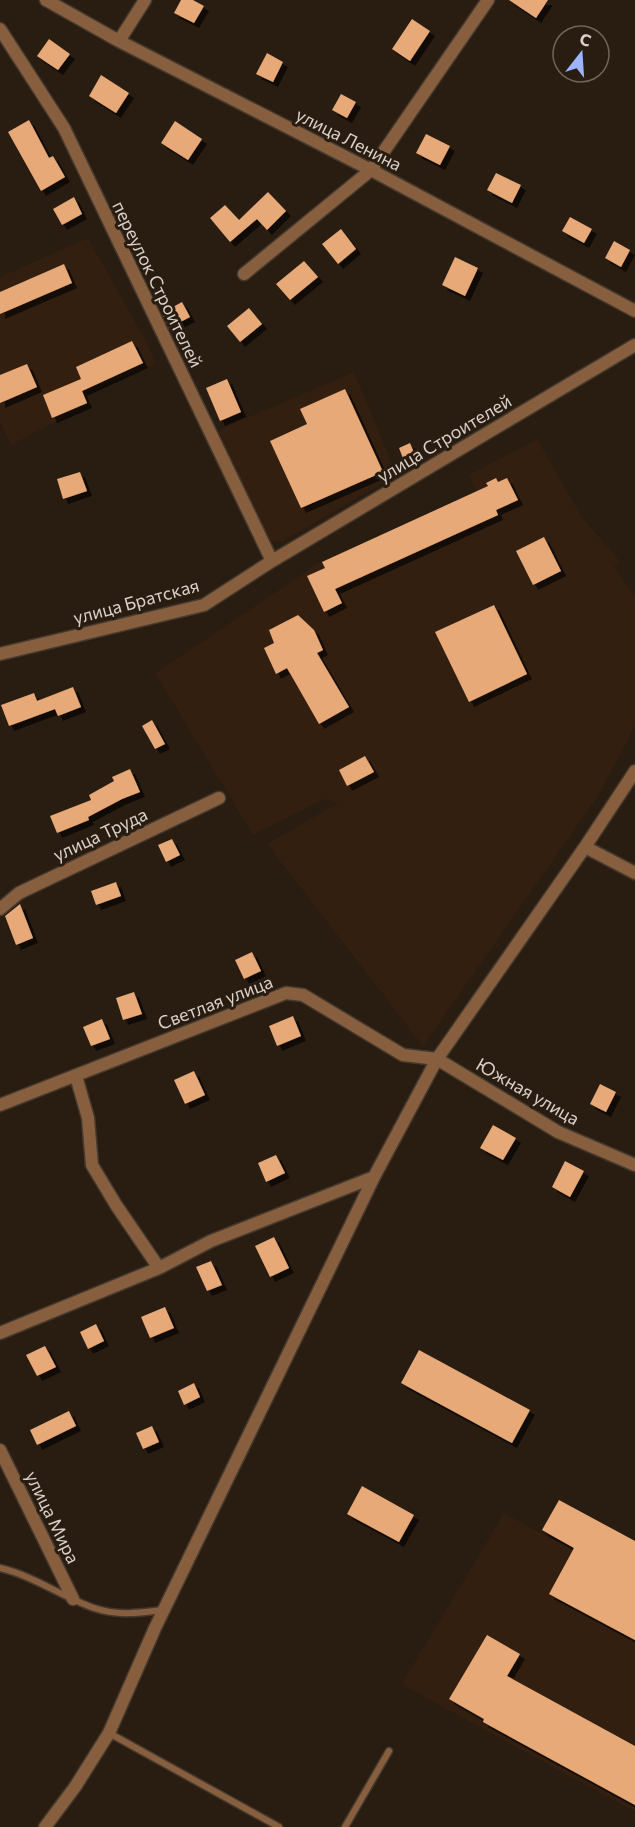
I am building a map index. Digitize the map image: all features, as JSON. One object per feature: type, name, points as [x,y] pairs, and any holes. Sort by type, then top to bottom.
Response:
[{"type":"street","name":"улица Ленина","points":[[46,0],[118,41],[371,170],[635,311]]},
{"type":"street","points":[[118,41],[145,0]]},
{"type":"street","points":[[244,274],[371,170],[488,0]]},
{"type":"street","name":"переулок Строителей","points":[[0,29],[64,128],[272,561]]},
{"type":"street","name":"улица Строителей","points":[[272,561],[635,345]]},
{"type":"street","name":"улица Братская","points":[[0,654],[204,605],[272,561]]},
{"type":"street","points":[[45,1827],[75,1787],[109,1733],[164,1610],[374,1177],[437,1059],[585,847],[635,771]]},
{"type":"street","name":"улица Труда","points":[[0,909],[19,893],[219,798]]},
{"type":"street","points":[[585,847],[635,873]]},
{"type":"street","name":"Светлая улица","points":[[0,1105],[286,993],[303,995],[403,1055],[437,1059]]},
{"type":"street","name":"Южная улица","points":[[437,1059],[558,1132],[635,1165]]},
{"type":"street","points":[[76,1076],[88,1118],[92,1165],[159,1268]]},
{"type":"street","points":[[0,1333],[159,1268],[211,1241],[374,1177]]},
{"type":"street","name":"улица Мира","points":[[0,1450],[73,1599]]},
{"type":"lane","points":[[0,1568],[18,1572],[96,1609],[129,1614],[164,1610]]},
{"type":"lane","points":[[109,1733],[279,1827]]},
{"type":"lane","points":[[345,1827],[389,1751]]},
{"type":"shaded area","points":[[88,238],[147,343],[156,364],[86,392],[91,404],[11,445],[0,422],[0,277]]},
{"type":"shaded area","points":[[354,372],[397,475],[283,541],[272,542],[265,536],[218,430]]},
{"type":"shaded area","points":[[537,439],[583,519],[620,561],[614,567],[635,596],[635,726],[600,793],[423,1046],[267,844],[338,803],[324,799],[253,835],[155,673],[322,561],[476,492],[469,475]]},
{"type":"shaded area","points":[[504,1513],[635,1584],[635,1812],[402,1683]]},
{"type":"building","points":[[181,0],[193,0],[204,6],[194,23],[174,13]]},
{"type":"building","points":[[509,0],[548,0],[536,18]]},
{"type":"building","points":[[412,19],[430,31],[410,61],[392,49]]},
{"type":"building","points":[[49,39],[70,54],[58,70],[37,56]]},
{"type":"building","points":[[267,53],[283,62],[273,82],[256,74]]},
{"type":"building","points":[[101,75],[129,93],[116,113],[89,96]]},
{"type":"building","points":[[341,94],[356,102],[347,118],[332,110]]},
{"type":"building","points":[[29,120],[49,158],[53,156],[65,177],[41,191],[8,132]]},
{"type":"building","points":[[175,121],[202,139],[188,160],[161,143]]},
{"type":"building","points":[[426,134],[450,146],[440,165],[416,153]]},
{"type":"building","points":[[496,173],[521,185],[512,203],[487,190]]},
{"type":"building","points":[[268,192],[286,211],[267,230],[257,219],[230,242],[210,218],[225,205],[239,220]]},
{"type":"building","points":[[74,197],[82,214],[62,225],[53,209]]},
{"type":"building","points":[[570,217],[592,229],[584,243],[562,231]]},
{"type":"building","points":[[341,229],[356,249],[338,264],[322,244]]},
{"type":"building","points":[[614,241],[630,250],[621,267],[605,258]]},
{"type":"building","points":[[455,257],[478,268],[465,296],[442,285]]},
{"type":"building","points":[[304,261],[318,277],[290,300],[276,284]]},
{"type":"building","points":[[64,264],[72,283],[0,314],[0,292]]},
{"type":"building","points":[[182,302],[190,317],[169,328],[162,313]]},
{"type":"building","points":[[249,308],[262,324],[240,342],[227,326]]},
{"type":"building","points":[[132,341],[143,363],[82,391],[87,403],[52,418],[43,395],[81,379],[76,367]]},
{"type":"building","points":[[27,364],[37,387],[0,403],[0,375]]},
{"type":"building","points":[[227,379],[241,412],[220,421],[206,388]]},
{"type":"building","points":[[345,389],[383,472],[301,508],[270,441],[307,424],[300,409]]},
{"type":"building","points":[[410,443],[416,457],[404,461],[399,448]]},
{"type":"building","points":[[80,472],[87,491],[63,499],[57,479]]},
{"type":"building","points":[[496,478],[498,482],[507,478],[518,500],[496,510],[498,515],[335,589],[342,603],[324,612],[307,576],[325,568],[322,562],[488,486],[486,483]]},
{"type":"building","points":[[544,537],[561,571],[533,585],[516,551]]},
{"type":"building","points":[[494,605],[527,674],[469,702],[435,632]]},
{"type":"building","points":[[298,615],[314,630],[323,650],[317,653],[349,707],[319,724],[287,668],[276,674],[264,648],[274,643],[269,630]]},
{"type":"building","points":[[73,687],[81,707],[58,716],[55,709],[9,726],[1,705],[34,693],[37,701]]},
{"type":"building","points":[[152,720],[165,744],[155,749],[142,726]]},
{"type":"building","points":[[365,756],[374,772],[347,786],[339,770]]},
{"type":"building","points":[[130,769],[140,792],[88,817],[89,820],[57,833],[50,816],[91,800],[89,795],[114,781],[112,777]]},
{"type":"building","points":[[172,839],[180,855],[166,862],[158,845]]},
{"type":"building","points":[[116,882],[121,896],[96,905],[91,891]]},
{"type":"building","points":[[20,904],[33,938],[16,945],[5,916]]},
{"type":"building","points":[[252,952],[261,971],[244,979],[235,960]]},
{"type":"building","points":[[134,992],[142,1014],[123,1020],[116,998]]},
{"type":"building","points":[[293,1016],[301,1036],[277,1046],[269,1026]]},
{"type":"building","points":[[102,1019],[110,1039],[91,1046],[83,1027]]},
{"type":"building","points":[[194,1071],[205,1095],[185,1104],[174,1080]]},
{"type":"building","points":[[600,1084],[616,1092],[606,1112],[590,1104]]},
{"type":"building","points":[[493,1125],[516,1138],[503,1160],[480,1148]]},
{"type":"building","points":[[276,1155],[285,1173],[266,1182],[258,1163]]},
{"type":"building","points":[[565,1161],[584,1171],[570,1197],[552,1187]]},
{"type":"building","points":[[274,1237],[289,1268],[270,1277],[255,1246]]},
{"type":"building","points":[[211,1261],[222,1285],[207,1291],[196,1267]]},
{"type":"building","points":[[165,1307],[174,1328],[150,1338],[141,1317]]},
{"type":"building","points":[[96,1324],[104,1341],[88,1349],[80,1332]]},
{"type":"building","points":[[45,1346],[56,1367],[37,1376],[26,1355]]},
{"type":"building","points":[[419,1350],[530,1410],[512,1443],[401,1383]]},
{"type":"building","points":[[194,1383],[200,1397],[184,1405],[178,1391]]},
{"type":"building","points":[[69,1411],[76,1426],[37,1445],[30,1430]]},
{"type":"building","points":[[152,1426],[159,1442],[143,1449],[136,1433]]},
{"type":"building","points":[[362,1486],[414,1515],[399,1542],[347,1514]]},
{"type":"building","points":[[559,1500],[635,1541],[635,1640],[549,1594],[574,1548],[542,1530]]},
{"type":"building","points":[[487,1635],[520,1654],[507,1676],[635,1746],[635,1805],[483,1722],[484,1719],[449,1699]]}]
